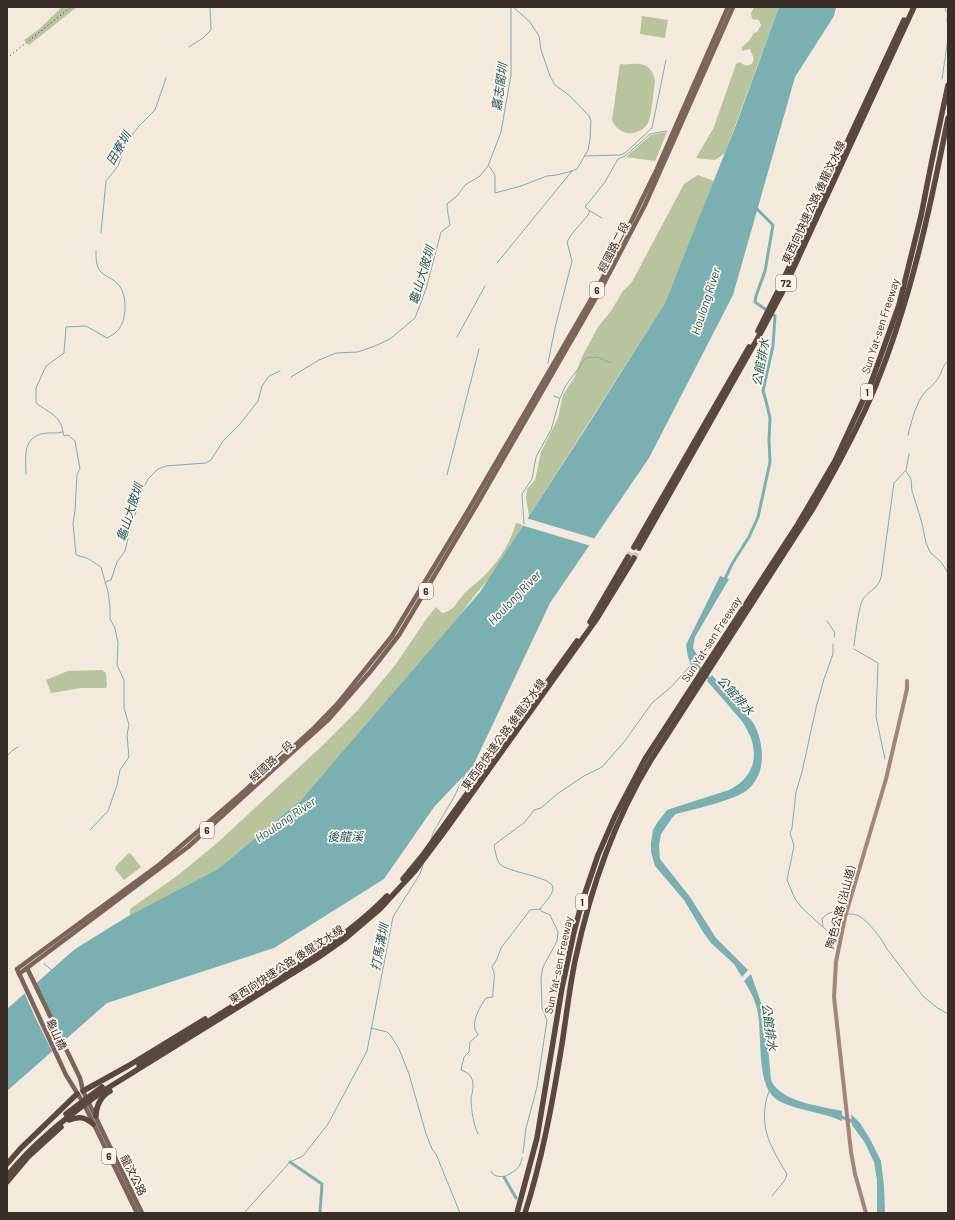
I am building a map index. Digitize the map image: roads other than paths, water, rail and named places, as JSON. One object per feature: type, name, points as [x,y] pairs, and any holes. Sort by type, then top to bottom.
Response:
[{"type":"highway","name":"東西向快速公路 後龍汶水線","points":[[910,7],[779,289],[757,332],[636,548],[760,334],[783,291],[914,7]]},
{"type":"highway","points":[[902,33],[907,28],[918,7]]},
{"type":"highway","name":"Sun Yat-sen Freeway","points":[[708,667],[798,524],[835,461],[871,383],[899,305],[921,216],[930,165],[948,85]]},
{"type":"highway","name":"Sun Yat-sen Freeway","points":[[517,1213],[537,1138],[574,932],[591,875],[606,836],[635,778],[668,722],[708,667],[822,495],[839,464],[876,386],[904,306],[926,222],[948,118]]},
{"type":"highway","name":"東西向快速公路 後龍汶水線","points":[[7,1170],[33,1142],[78,1104],[268,984],[344,934],[374,909],[397,886],[422,856],[568,654],[631,558],[608,602],[572,655],[448,828],[414,872],[380,908],[346,938],[103,1092],[71,1114],[35,1144],[7,1176]]},
{"type":"highway","name":"Sun Yat-sen Freeway","points":[[525,1213],[543,1147],[575,962],[597,876],[611,839],[640,778],[698,681]]},
{"type":"highway","points":[[7,1182],[28,1157],[69,1120],[84,1098],[98,1084],[227,1005],[268,984]]},
{"type":"highway","points":[[61,1110],[84,1098],[105,1094],[209,1030],[255,1000],[263,992]]},
{"type":"highway","points":[[7,1164],[20,1149],[77,1094]]},
{"type":"highway","points":[[96,1116],[96,1110],[105,1094]]},
{"type":"highway","points":[[69,1120],[78,1117],[86,1118],[93,1124]]},
{"type":"main road","name":"經國路二段","points":[[473,506],[597,289],[657,169],[728,7]]},
{"type":"main road","name":"經國路二段","points":[[473,506],[600,290],[645,205],[733,7]]},
{"type":"main road","name":"經國路一段","points":[[473,506],[399,635],[370,672],[329,719],[188,847],[132,891],[19,974],[17,969],[166,860],[312,730],[339,702],[392,636],[473,506]]},
{"type":"main road","name":"陶色公路 (沿山道)","points":[[866,1213],[855,1174],[847,1124],[834,996],[836,960],[846,915],[886,779],[907,689],[907,681]]},
{"type":"main road","name":"龜山橋","points":[[27,968],[80,1078],[84,1098]]},
{"type":"main road","name":"龜山橋","points":[[19,974],[66,1075],[77,1094],[84,1098]]},
{"type":"main road","name":"龍汶公路","points":[[84,1098],[96,1116],[142,1213]]},
{"type":"main road","name":"龍汶公路","points":[[84,1098],[93,1124],[137,1213]]},
{"type":"water","name":"後龍溪","points":[[779,7],[836,7],[834,16],[795,77],[733,295],[649,458],[550,603],[473,766],[434,807],[384,879],[274,948],[107,1003],[7,1091],[7,1009],[75,949],[130,915],[218,869],[302,799],[480,592],[665,303],[736,125]]},
{"type":"water","points":[[720,576],[729,579],[695,637],[693,648],[701,662],[694,673],[688,657],[686,645]]},
{"type":"water","points":[[712,675],[755,726],[761,743],[762,761],[760,769],[753,785],[740,795],[676,814],[661,834],[659,845],[660,859],[690,897],[716,938],[748,970],[742,977],[734,964],[711,943],[684,900],[655,866],[651,852],[653,830],[667,810],[729,790],[745,778],[753,762],[753,745],[750,735],[741,720],[707,681]]},
{"type":"water","points":[[751,974],[765,1014],[771,1080],[783,1093],[792,1098],[813,1105],[842,1111],[842,1121],[826,1115],[790,1106],[776,1099],[769,1092],[762,1070],[757,1009],[750,991],[744,981]]},
{"type":"water","points":[[851,1114],[860,1123],[881,1161],[885,1213],[877,1213],[877,1180],[874,1162],[865,1143],[852,1125]]},
{"type":"waterway","name":"田寮圳","points":[[189,47],[203,38],[211,30],[210,7]]},
{"type":"waterway","name":"龜山大陂圳","points":[[291,377],[319,360],[336,353],[358,352],[390,339],[415,318],[426,289],[441,232],[450,225],[447,204],[457,196],[465,185],[480,176],[488,166],[501,132],[511,75],[511,7]]},
{"type":"waterway","points":[[497,263],[572,171],[577,169],[588,150],[590,139],[591,121],[589,116],[570,96],[555,85],[550,76],[541,50],[539,36],[530,22],[513,7]]},
{"type":"waterway","points":[[945,7],[946,12]]},
{"type":"waterway","points":[[947,18],[948,29]]},
{"type":"waterway","points":[[942,79],[948,38]]},
{"type":"waterway","points":[[585,156],[620,155],[625,153],[652,128],[666,60]]},
{"type":"waterway","name":"田寮圳","points":[[101,233],[106,181],[118,166],[127,142],[139,126],[155,110],[166,78]]},
{"type":"waterway","points":[[548,363],[555,328],[572,261],[567,242],[588,215],[590,211],[585,207],[605,182],[618,159],[625,156],[650,134],[667,131]]},
{"type":"waterway","points":[[489,166],[495,175],[495,193],[521,186],[547,176],[572,171]]},
{"type":"waterway","name":"公館排水","points":[[724,581],[732,564],[749,537],[758,517],[770,462],[770,418],[763,391],[773,346],[775,316],[755,302],[765,271],[773,225],[756,208]]},
{"type":"waterway","points":[[590,211],[602,218]]},
{"type":"waterway","name":"田寮圳","points":[[26,474],[26,450],[31,441],[41,434],[63,432],[62,426],[53,414],[36,403],[36,388],[46,366],[64,353],[66,327],[86,326],[107,338],[118,330],[124,319],[125,300],[122,289],[117,283],[99,270],[96,251]]},
{"type":"waterway","points":[[457,337],[485,286]]},
{"type":"waterway","points":[[447,475],[479,349]]},
{"type":"waterway","points":[[524,524],[522,494],[532,479],[536,457],[551,430],[560,398],[566,385],[586,358],[597,357],[611,363]]},
{"type":"waterway","points":[[908,435],[920,400],[937,380],[943,367],[948,361]]},
{"type":"waterway","name":"龜山大陂圳","points":[[106,582],[111,580],[117,562],[125,551],[132,522],[142,491],[148,479],[158,469],[166,466],[206,463],[211,460],[223,441],[240,424],[258,401],[262,386],[269,376],[280,371]]},
{"type":"waterway","points":[[554,396],[559,398]]},
{"type":"waterway","name":"龜山大陂圳","points":[[63,432],[64,436],[68,435],[75,441],[80,469],[77,474],[73,523],[76,555],[87,558],[101,567],[108,592],[110,619],[115,628],[118,643],[117,665],[124,680],[124,708],[129,725],[127,735],[129,757],[120,770],[117,785],[108,811],[90,830]]},
{"type":"waterway","points":[[854,646],[857,621],[863,599],[877,586],[881,578],[894,483],[906,470],[909,454]]},
{"type":"waterway","points":[[906,471],[911,479],[912,491],[922,523],[926,543],[930,552],[941,562],[948,573]]},
{"type":"waterway","points":[[827,621],[835,633],[834,637]]},
{"type":"waterway","points":[[833,644],[833,654],[816,708],[802,772],[796,792],[792,828],[790,833],[794,846],[787,880],[795,899],[802,908],[834,937]]},
{"type":"waterway","points":[[854,649],[878,663],[876,717],[885,759]]},
{"type":"waterway","name":"公館排水","points":[[696,664],[711,681]]},
{"type":"waterway","points":[[478,1134],[472,1108],[472,1080],[469,1074],[461,1070],[464,1057],[469,1052],[470,1042],[478,1035],[474,1025],[476,1017],[486,998],[493,997],[494,978],[492,967],[501,948],[530,910],[540,909],[553,891],[551,884],[546,880],[510,869],[499,863],[494,845],[525,822],[534,810],[541,808],[557,794],[584,776],[602,767],[624,742],[652,703],[671,687],[691,665]]},
{"type":"waterway","points":[[7,756],[18,747]]},
{"type":"waterway","name":"打馬溝圳","points":[[431,839],[465,774]]},
{"type":"waterway","name":"打馬溝圳","points":[[244,1213],[290,1162],[303,1156],[328,1124],[367,1051],[393,917],[420,874],[423,865]]},
{"type":"waterway","points":[[523,1153],[526,1128],[537,1087],[547,1020],[542,1008],[541,978],[543,967],[557,941],[558,932],[550,915],[541,911],[540,909]]},
{"type":"waterway","points":[[823,926],[822,919],[827,914],[835,912],[844,913]]},
{"type":"waterway","points":[[847,914],[857,915],[870,925],[923,996],[936,1007],[948,1014]]},
{"type":"waterway","points":[[44,964],[52,970]]},
{"type":"waterway","points":[[371,1028],[387,1032],[399,1049],[409,1074],[426,1134],[432,1149],[436,1154],[460,1213]]},
{"type":"waterway","points":[[769,1091],[764,1114],[767,1135],[775,1154],[787,1174],[785,1180],[772,1196]]},
{"type":"waterway","name":"公館排水","points":[[839,1116],[854,1122]]},
{"type":"waterway","points":[[491,1171],[495,1175],[504,1177],[514,1172],[518,1168],[522,1158]]},
{"type":"waterway","points":[[290,1162],[322,1184],[320,1213]]},
{"type":"waterway","points":[[504,1177],[516,1198]]},
{"type":"tunnel","points":[[628,557],[634,547]]},
{"type":"tunnel","points":[[634,558],[639,548]]},
{"type":"railway","points":[[7,58],[71,7]]},
{"type":"water label","name":"嘉志閣圳","points":[[499,87]]},
{"type":"water label","name":"Houlong River","points":[[705,301]]},
{"type":"water label","name":"Houlong River","points":[[514,597]]},
{"type":"water label","name":"Houlong River","points":[[285,819]]}]
